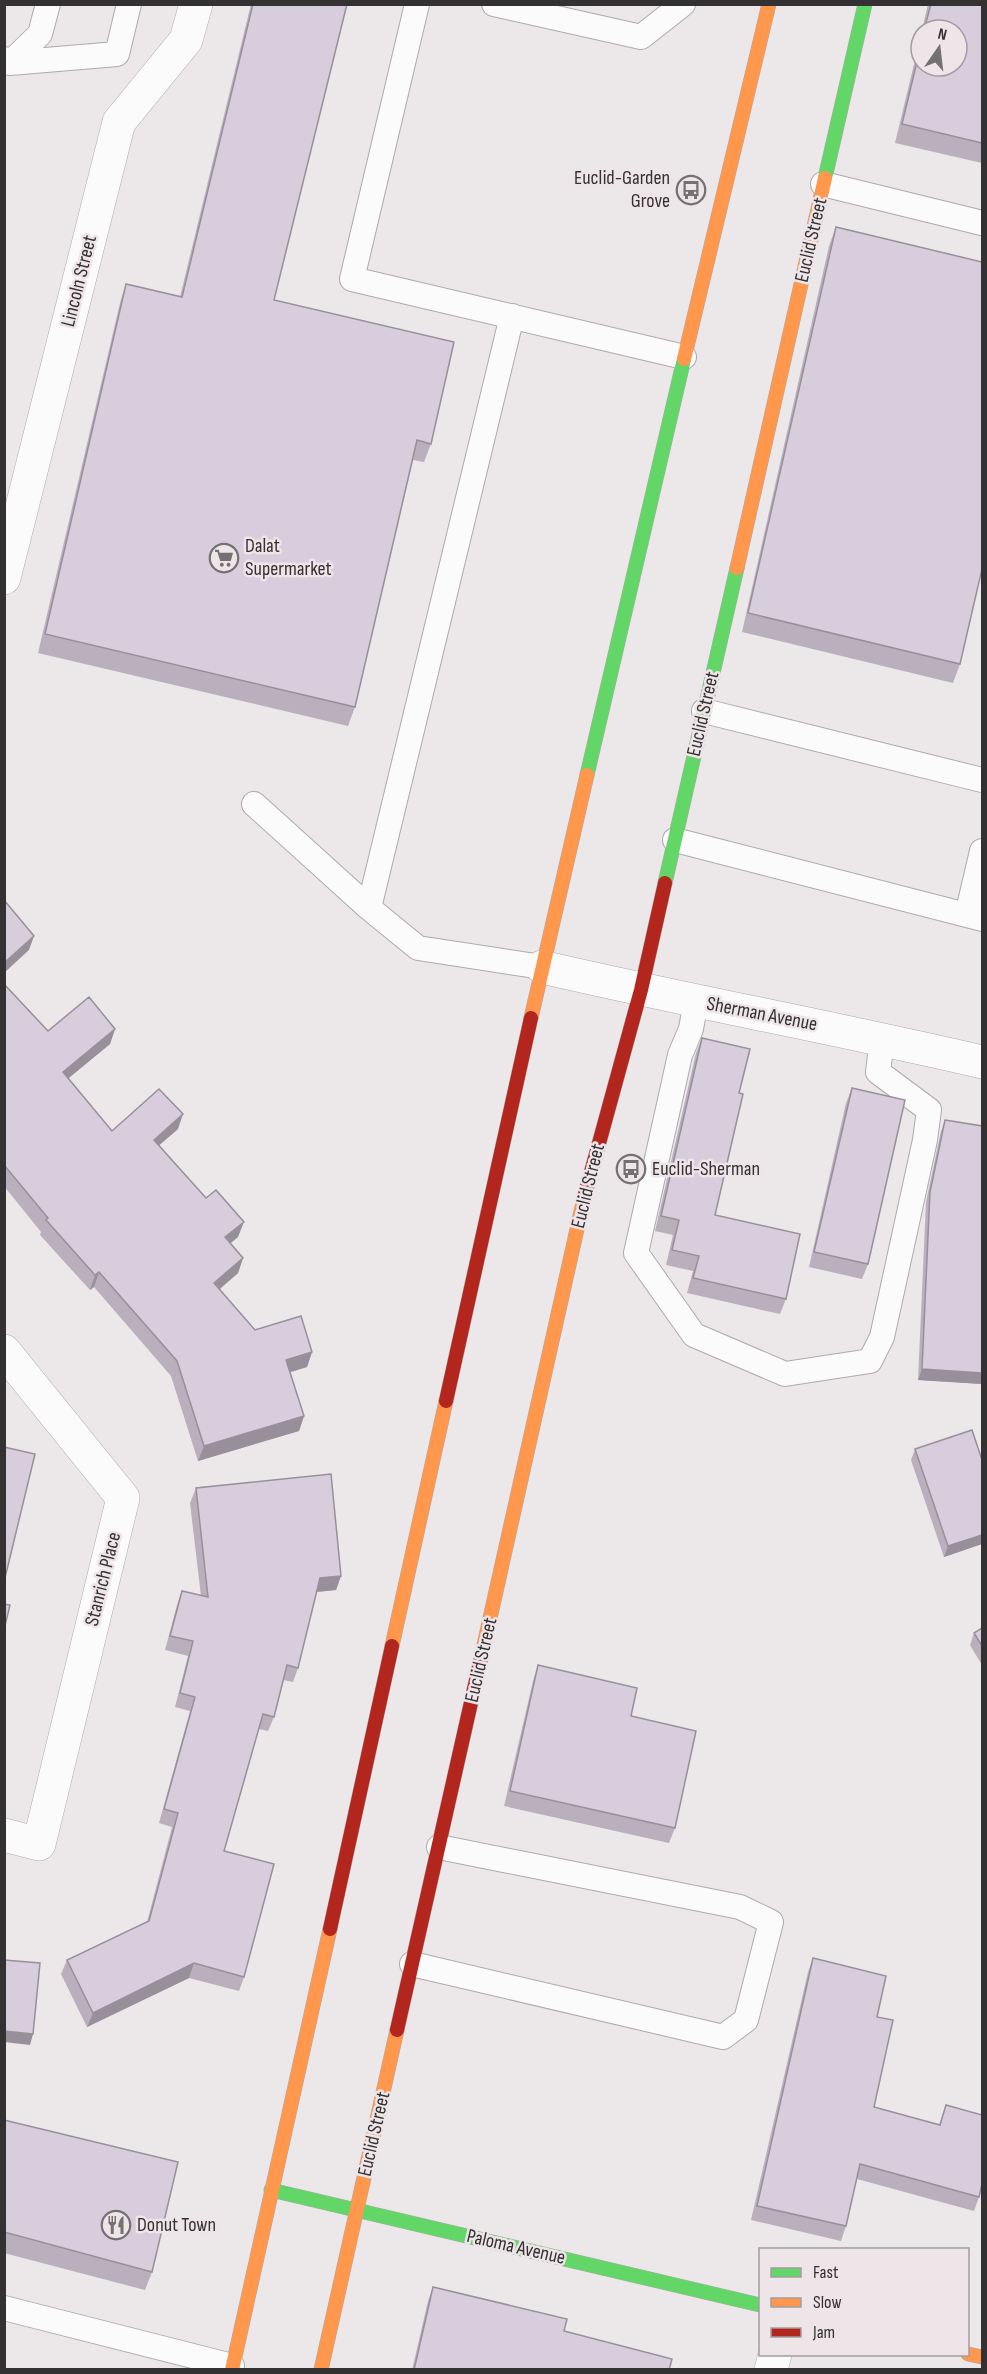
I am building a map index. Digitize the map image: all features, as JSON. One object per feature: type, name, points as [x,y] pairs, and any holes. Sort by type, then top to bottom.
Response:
[{"type":"main road","name":"Euclid Street","points":[[321,2370],[591,1168],[641,990],[865,4]]},
{"type":"main road","points":[[232,2368],[542,967],[768,5]]},
{"type":"main road","name":"Paloma Avenue","points":[[271,2190],[759,2305]]},
{"type":"street","name":"Lincoln Street","points":[[4,578],[119,122],[186,40],[196,4]]},
{"type":"street","name":"Sherman Avenue","points":[[542,967],[982,1062]]},
{"type":"street","name":"Stanrich Place","points":[[4,1351],[123,1498],[39,1844],[4,1835]]},
{"type":"lane","points":[[6,64],[40,33],[48,4]]},
{"type":"lane","points":[[6,64],[117,54],[129,4]]},
{"type":"lane","points":[[417,4],[352,279],[684,357]]},
{"type":"lane","points":[[494,4],[641,37],[683,4]]},
{"type":"lane","points":[[823,184],[982,223]]},
{"type":"lane","points":[[369,908],[512,316]]},
{"type":"lane","points":[[704,711],[982,780]]},
{"type":"lane","points":[[254,804],[369,908],[418,948],[542,967]]},
{"type":"lane","points":[[675,840],[974,917],[982,851]]},
{"type":"lane","points":[[696,1001],[691,1029],[680,1055],[636,1253],[694,1335],[785,1374],[870,1361],[882,1337],[921,1162],[929,1110],[878,1072],[882,1039]]},
{"type":"lane","points":[[412,1964],[723,2037],[746,2020],[771,1922],[740,1907],[439,1846]]},
{"type":"lane","points":[[4,2308],[232,2368]]},
{"type":"building","name":"Dalat Supermarket","points":[[253,4],[347,4],[274,300],[454,342],[431,444],[417,440],[355,707],[45,634],[126,284],[182,297]]},
{"type":"building","points":[[931,4],[982,4],[982,143],[902,124],[913,78],[969,78],[969,18],[927,18]]},
{"type":"building","points":[[836,227],[982,262],[982,569],[960,664],[748,613]]},
{"type":"building","points":[[4,900],[34,936],[4,963]]},
{"type":"building","points":[[4,984],[48,1031],[89,997],[115,1029],[63,1072],[112,1131],[159,1089],[183,1114],[154,1140],[206,1198],[216,1190],[244,1222],[225,1237],[243,1258],[214,1283],[255,1330],[301,1316],[312,1352],[286,1360],[304,1416],[204,1446],[177,1361],[99,1272],[95,1275],[46,1220],[48,1218],[4,1165]]},
{"type":"building","points":[[702,1038],[750,1049],[739,1093],[743,1094],[715,1215],[800,1234],[786,1299],[693,1278],[699,1256],[672,1250],[679,1220],[661,1216]]},
{"type":"building","points":[[852,1088],[905,1100],[868,1264],[814,1252]]},
{"type":"building","points":[[945,1120],[982,1126],[982,1373],[922,1369],[930,1192]]},
{"type":"building","points":[[972,1430],[982,1460],[982,1535],[948,1546],[915,1449]]},
{"type":"building","points":[[4,1447],[35,1454],[4,1582]]},
{"type":"building","points":[[331,1474],[341,1576],[320,1578],[298,1668],[287,1665],[274,1717],[263,1714],[224,1851],[274,1864],[244,1977],[194,1963],[93,2013],[67,1960],[149,1921],[178,1813],[164,1809],[195,1697],[180,1693],[193,1641],[170,1636],[182,1591],[208,1597],[196,1488]]},
{"type":"building","points":[[4,1604],[10,1605],[4,1630]]},
{"type":"building","points":[[982,1628],[982,1646],[974,1633]]},
{"type":"building","points":[[538,1665],[637,1688],[631,1716],[696,1731],[675,1828],[510,1791]]},
{"type":"building","points":[[813,1958],[886,1976],[877,2017],[893,2020],[874,2107],[940,2125],[946,2105],[982,2115],[982,2184],[979,2197],[860,2164],[846,2226],[757,2206]]},
{"type":"building","points":[[4,1960],[40,1963],[33,2034],[4,2031]]},
{"type":"building","points":[[4,2120],[178,2162],[152,2272],[4,2232]]},
{"type":"building","points":[[433,2287],[567,2319],[564,2331],[672,2359],[669,2370],[414,2370]]},
{"type":"traffic: fast","points":[[825,178],[865,4]]},
{"type":"traffic: fast","points":[[587,775],[684,359]]},
{"type":"traffic: fast","points":[[665,883],[737,568]]},
{"type":"traffic: fast","points":[[271,2190],[759,2305]]},
{"type":"traffic: slow","points":[[684,359],[769,4]]},
{"type":"traffic: slow","points":[[737,568],[825,178]]},
{"type":"traffic: slow","points":[[531,1018],[587,775]]},
{"type":"traffic: slow","points":[[482,1654],[584,1198]]},
{"type":"traffic: slow","points":[[392,1646],[446,1401]]},
{"type":"traffic: slow","points":[[232,2370],[330,1929]]},
{"type":"traffic: slow","points":[[321,2370],[397,2030]]},
{"type":"traffic: slow","points":[[969,2354],[982,2357]]},
{"type":"traffic: jam","points":[[584,1198],[641,990],[665,883]]},
{"type":"traffic: jam","points":[[446,1401],[531,1018]]},
{"type":"traffic: jam","points":[[330,1929],[392,1646]]},
{"type":"traffic: jam","points":[[397,2030],[482,1654]]},
{"type":"place","name":"Euclid-Garden Grove","points":[[691,190]]},
{"type":"place","name":"Dalat Supermarket","points":[[224,558]]},
{"type":"place","name":"Euclid-Sherman","points":[[631,1169]]},
{"type":"place","name":"Donut Town","points":[[116,2225]]}]
